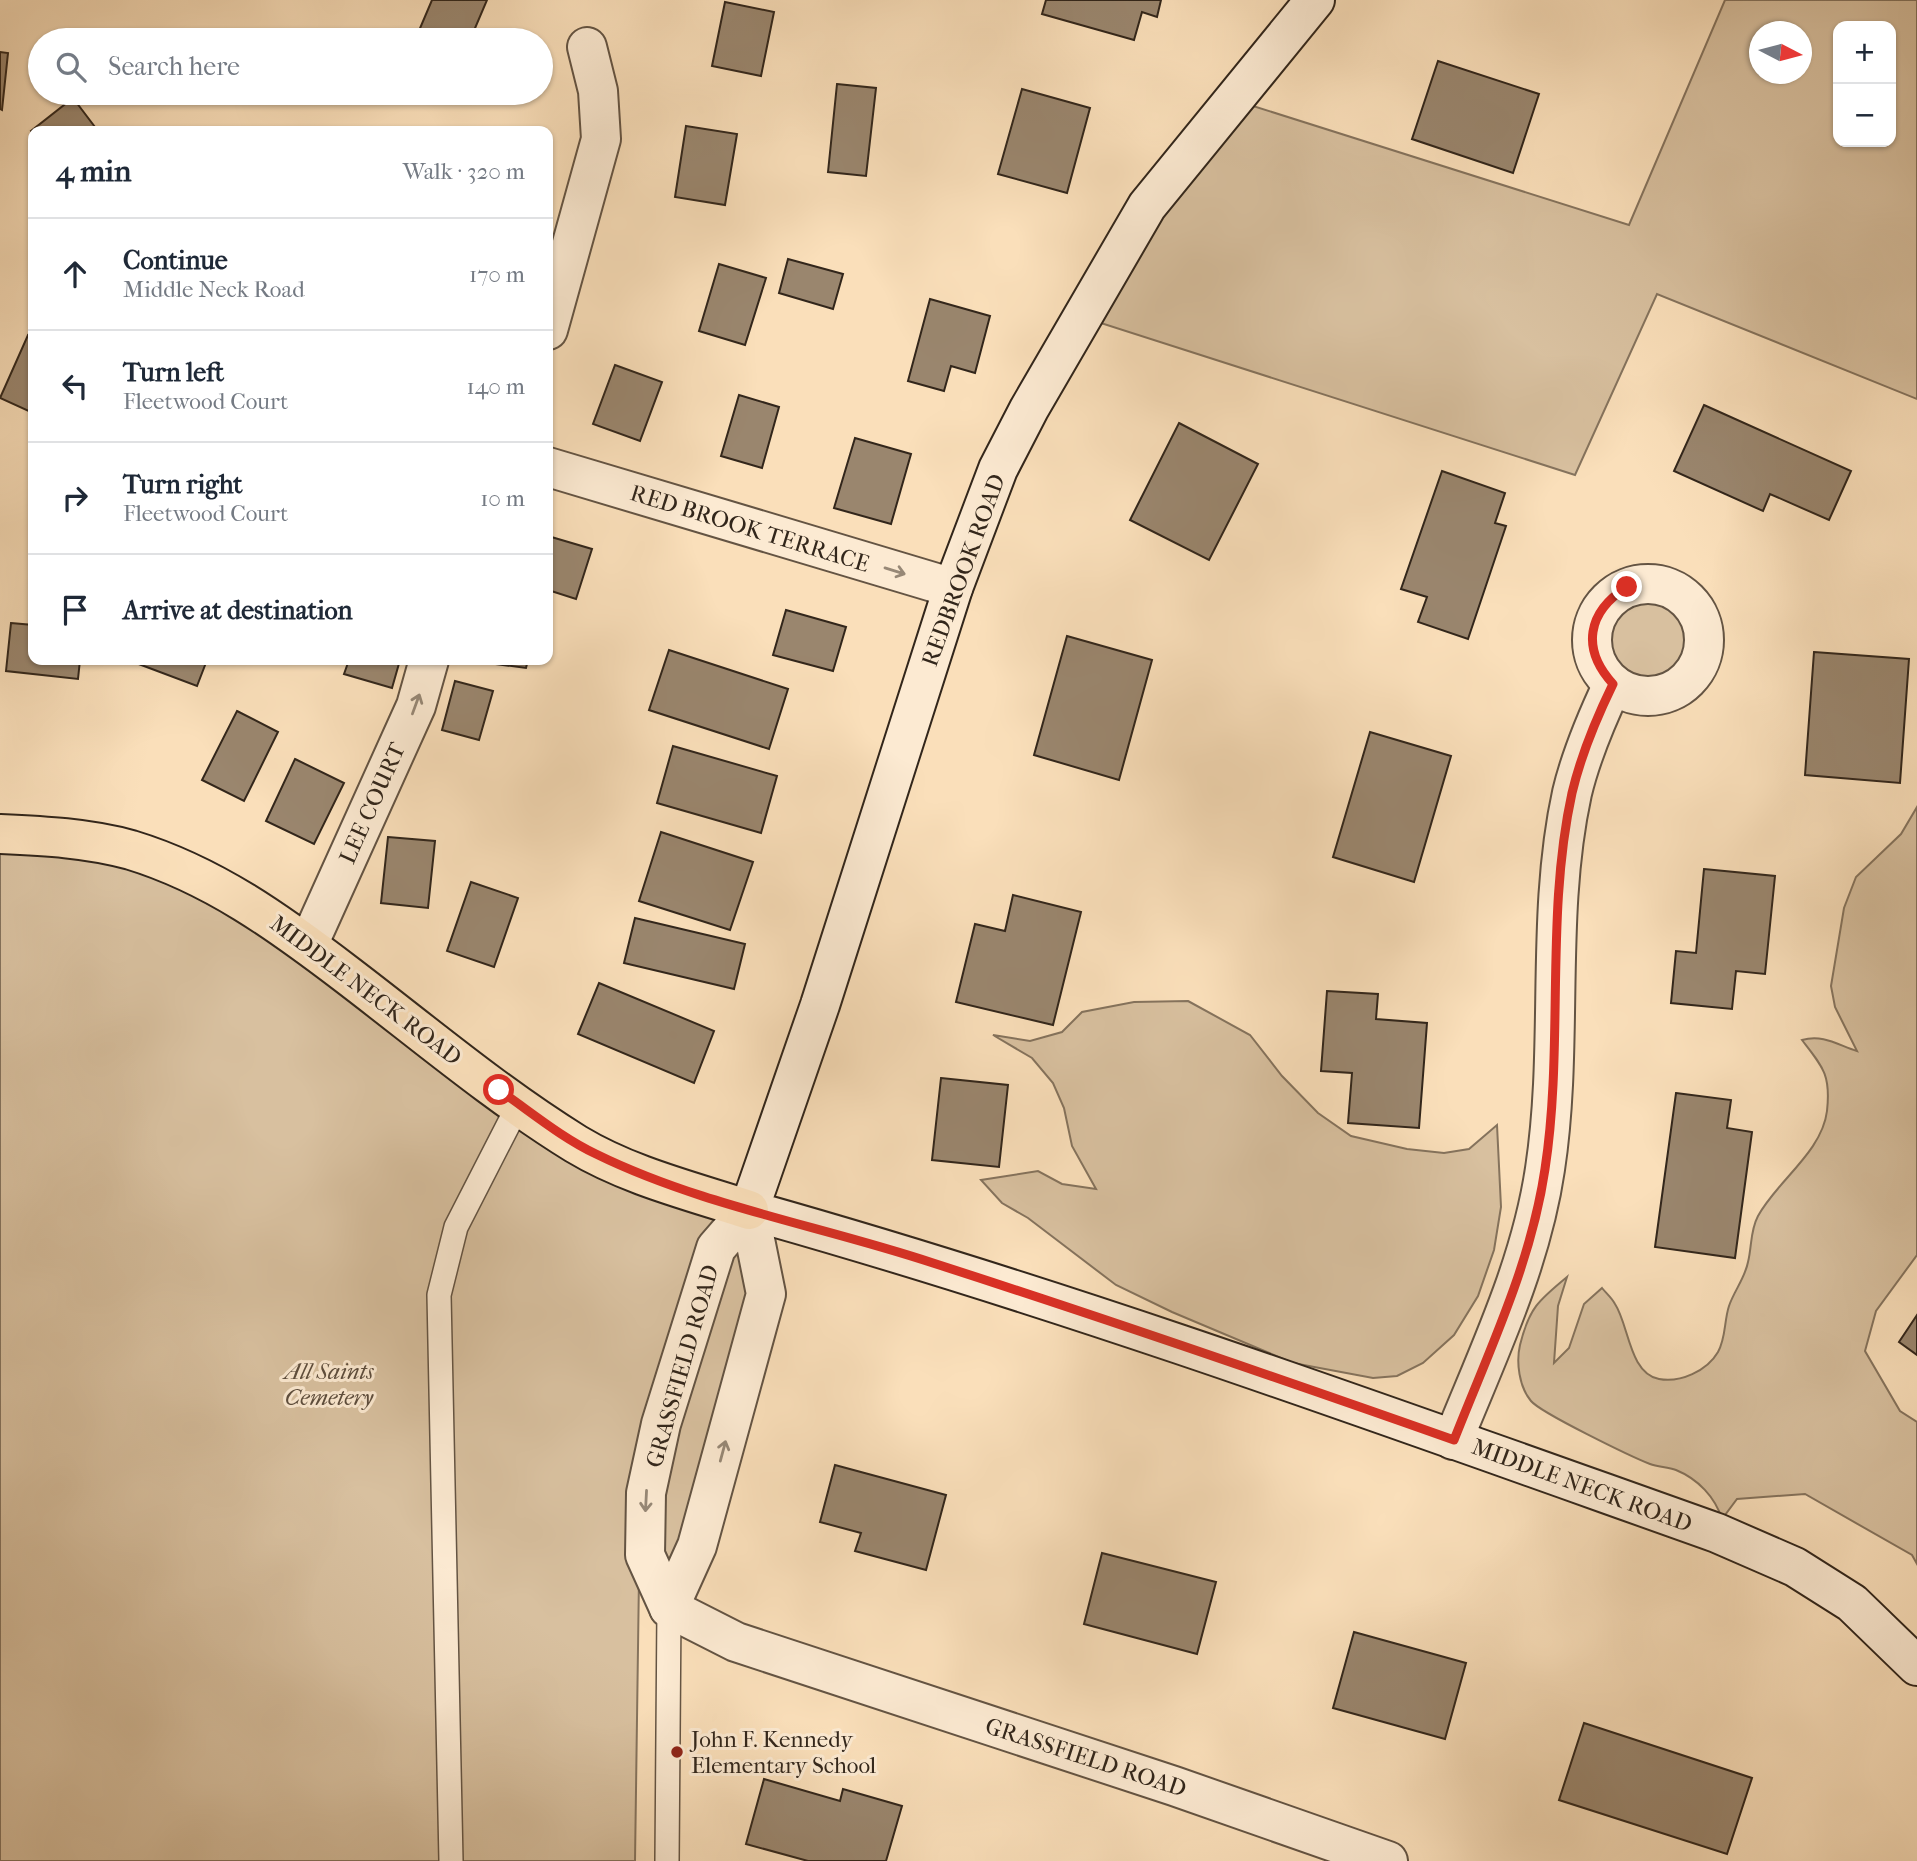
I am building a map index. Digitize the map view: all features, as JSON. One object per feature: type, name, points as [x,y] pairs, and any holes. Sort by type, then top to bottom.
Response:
[{"type":"main road","name":"MIDDLE NECK ROAD","points":[[0,834],[66,837],[130,850],[172,865],[250,903],[578,1145],[636,1173],[749,1210]]},
{"type":"street","name":"REDBROOK ROAD","points":[[749,1210],[820,1005],[953,588],[985,499],[1016,434],[1147,206],[1315,0]]},
{"type":"street","points":[[553,312],[601,139],[598,91],[587,47]]},
{"type":"street","name":"RED BROOK TERRACE","points":[[553,468],[953,588]]},
{"type":"street","name":"LEE COURT","points":[[308,945],[416,706],[428,665]]},
{"type":"street","points":[[1454,1440],[1520,1275],[1535,1219],[1551,1122],[1561,877],[1572,795],[1582,757],[1613,684]]},
{"type":"street","points":[[668,1608],[697,1546],[766,1294],[749,1210]]},
{"type":"street","name":"MIDDLE NECK ROAD","points":[[749,1210],[929,1261],[1203,1352],[1717,1533],[1795,1567],[1852,1603],[1917,1666]]},
{"type":"street","name":"GRASSFIELD ROAD","points":[[749,1210],[716,1248],[661,1424],[646,1493],[645,1555],[668,1608],[736,1642],[1174,1786],[1388,1861]]},
{"type":"lane","points":[[451,1861],[439,1295],[456,1227],[519,1104]]},
{"type":"lane","points":[[667,1861],[668,1608]]},
{"type":"green space","points":[[1725,0],[1917,0],[1917,399],[1657,294],[1575,475],[1082,317],[1234,100],[1629,225]]},
{"type":"green space","points":[[1649,593],[1666,597],[1681,607],[1691,622],[1695,639],[1691,656],[1681,671],[1666,681],[1649,685],[1632,681],[1617,671],[1607,656],[1603,639],[1607,622],[1617,607],[1632,597]]},
{"type":"green space","points":[[1917,807],[1917,1255],[1876,1311],[1865,1351],[1900,1411],[1917,1422],[1917,1564],[1912,1555],[1805,1494],[1737,1499],[1722,1519],[1710,1496],[1684,1474],[1640,1460],[1538,1407],[1524,1389],[1518,1359],[1523,1332],[1531,1313],[1542,1299],[1567,1277],[1558,1306],[1554,1363],[1569,1348],[1584,1304],[1602,1288],[1620,1313],[1636,1358],[1641,1368],[1649,1375],[1667,1380],[1684,1377],[1700,1370],[1713,1359],[1722,1341],[1729,1306],[1747,1268],[1758,1216],[1808,1153],[1823,1126],[1828,1099],[1826,1080],[1820,1065],[1802,1040],[1824,1039],[1857,1051],[1835,1007],[1831,986],[1844,908],[1856,877],[1901,834]]},
{"type":"green space","name":"All Saints Cemetery","points":[[0,835],[188,879],[517,1108],[747,1207],[640,1506],[635,1861],[0,1861]]},
{"type":"green space","points":[[1188,1001],[1250,1035],[1282,1076],[1318,1113],[1351,1136],[1407,1149],[1444,1153],[1469,1149],[1497,1125],[1501,1207],[1494,1250],[1478,1296],[1454,1335],[1423,1363],[1397,1376],[1373,1378],[1293,1363],[1172,1312],[1116,1285],[1028,1218],[1002,1203],[981,1180],[1038,1171],[1062,1184],[1096,1189],[1072,1146],[1064,1108],[1053,1083],[1032,1058],[993,1035],[1030,1041],[1062,1032],[1082,1012],[1134,1002]]},
{"type":"green space","points":[[746,1227],[756,1298],[667,1593],[654,1496],[722,1258]]},
{"type":"building","points":[[432,0],[487,0],[475,28],[420,28]]},
{"type":"building","points":[[1046,0],[1161,0],[1157,17],[1142,12],[1134,40],[1042,14]]},
{"type":"building","points":[[725,2],[774,12],[761,76],[712,66]]},
{"type":"building","points":[[0,52],[8,53],[2,110],[0,109]]},
{"type":"building","points":[[1438,61],[1539,94],[1513,173],[1412,139]]},
{"type":"building","points":[[837,84],[876,88],[866,176],[828,172]]},
{"type":"building","points":[[1022,89],[1090,108],[1067,193],[998,174]]},
{"type":"building","points":[[64,105],[78,105],[94,126],[37,126]]},
{"type":"building","points":[[686,126],[737,134],[725,205],[675,197]]},
{"type":"building","points":[[788,259],[843,274],[833,309],[779,293]]},
{"type":"building","points":[[719,264],[766,278],[745,345],[699,331]]},
{"type":"building","points":[[930,299],[990,316],[975,373],[951,366],[944,391],[908,381]]},
{"type":"building","points":[[28,335],[28,411],[0,398]]},
{"type":"building","points":[[615,365],[662,382],[640,441],[593,424]]},
{"type":"building","points":[[739,395],[779,407],[762,468],[721,456]]},
{"type":"building","points":[[1704,405],[1851,471],[1829,520],[1770,494],[1763,511],[1674,471]]},
{"type":"building","points":[[1179,423],[1258,464],[1209,560],[1130,520]]},
{"type":"building","points":[[855,438],[911,454],[891,524],[834,508]]},
{"type":"building","points":[[1442,471],[1505,493],[1495,523],[1506,526],[1468,639],[1418,622],[1427,597],[1401,589]]},
{"type":"building","points":[[553,537],[592,549],[576,599],[553,592]]},
{"type":"building","points":[[786,610],[846,627],[833,671],[773,655]]},
{"type":"building","points":[[11,623],[28,625],[28,665],[79,665],[78,679],[6,671]]},
{"type":"building","points":[[1067,636],[1152,660],[1119,780],[1034,755]]},
{"type":"building","points":[[669,650],[788,689],[769,749],[649,710]]},
{"type":"building","points":[[1814,652],[1909,659],[1900,783],[1805,775]]},
{"type":"building","points":[[141,665],[205,665],[197,686]]},
{"type":"building","points":[[347,665],[399,665],[392,688],[344,674]]},
{"type":"building","points":[[504,665],[527,665],[526,668]]},
{"type":"building","points":[[455,681],[493,691],[479,740],[442,730]]},
{"type":"building","points":[[237,711],[278,732],[244,801],[202,780]]},
{"type":"building","points":[[1370,732],[1451,756],[1414,882],[1333,857]]},
{"type":"building","points":[[673,746],[777,776],[761,833],[657,803]]},
{"type":"building","points":[[295,759],[344,783],[314,844],[266,821]]},
{"type":"building","points":[[661,832],[753,862],[730,930],[639,901]]},
{"type":"building","points":[[388,837],[435,841],[428,908],[381,903]]},
{"type":"building","points":[[1704,869],[1775,876],[1765,974],[1736,971],[1732,1009],[1671,1003],[1676,951],[1696,953]]},
{"type":"building","points":[[471,882],[518,898],[494,967],[447,951]]},
{"type":"building","points":[[1013,895],[1081,912],[1053,1025],[956,1002],[975,924],[1005,931]]},
{"type":"building","points":[[635,918],[745,944],[734,989],[624,963]]},
{"type":"building","points":[[599,983],[714,1031],[694,1083],[578,1034]]},
{"type":"building","points":[[1327,991],[1378,994],[1376,1019],[1427,1023],[1419,1128],[1348,1123],[1352,1073],[1321,1071]]},
{"type":"building","points":[[941,1078],[1008,1085],[999,1167],[932,1160]]},
{"type":"building","points":[[1676,1093],[1731,1100],[1727,1128],[1752,1132],[1735,1258],[1655,1247]]},
{"type":"building","points":[[1917,1315],[1917,1355],[1899,1342]]},
{"type":"building","points":[[835,1465],[946,1495],[926,1570],[855,1551],[861,1533],[820,1522]]},
{"type":"building","points":[[1102,1553],[1216,1582],[1197,1654],[1084,1624]]},
{"type":"building","points":[[1354,1632],[1466,1663],[1445,1739],[1333,1708]]},
{"type":"building","points":[[1584,1723],[1752,1778],[1727,1854],[1559,1800]]},
{"type":"building","points":[[764,1779],[840,1801],[843,1789],[902,1806],[886,1861],[808,1861],[746,1844]]},
{"type":"place","name":"John F. Kennedy Elementary School","points":[[677,1752]]},
{"type":"route","points":[[499,1090],[578,1145],[636,1173],[749,1210],[929,1261],[1203,1352],[1454,1440],[1520,1275],[1545,1170],[1551,1122],[1561,877],[1572,795],[1594,724],[1613,684],[1600,669],[1593,651],[1592,632],[1598,613],[1610,597],[1627,587]]}]
